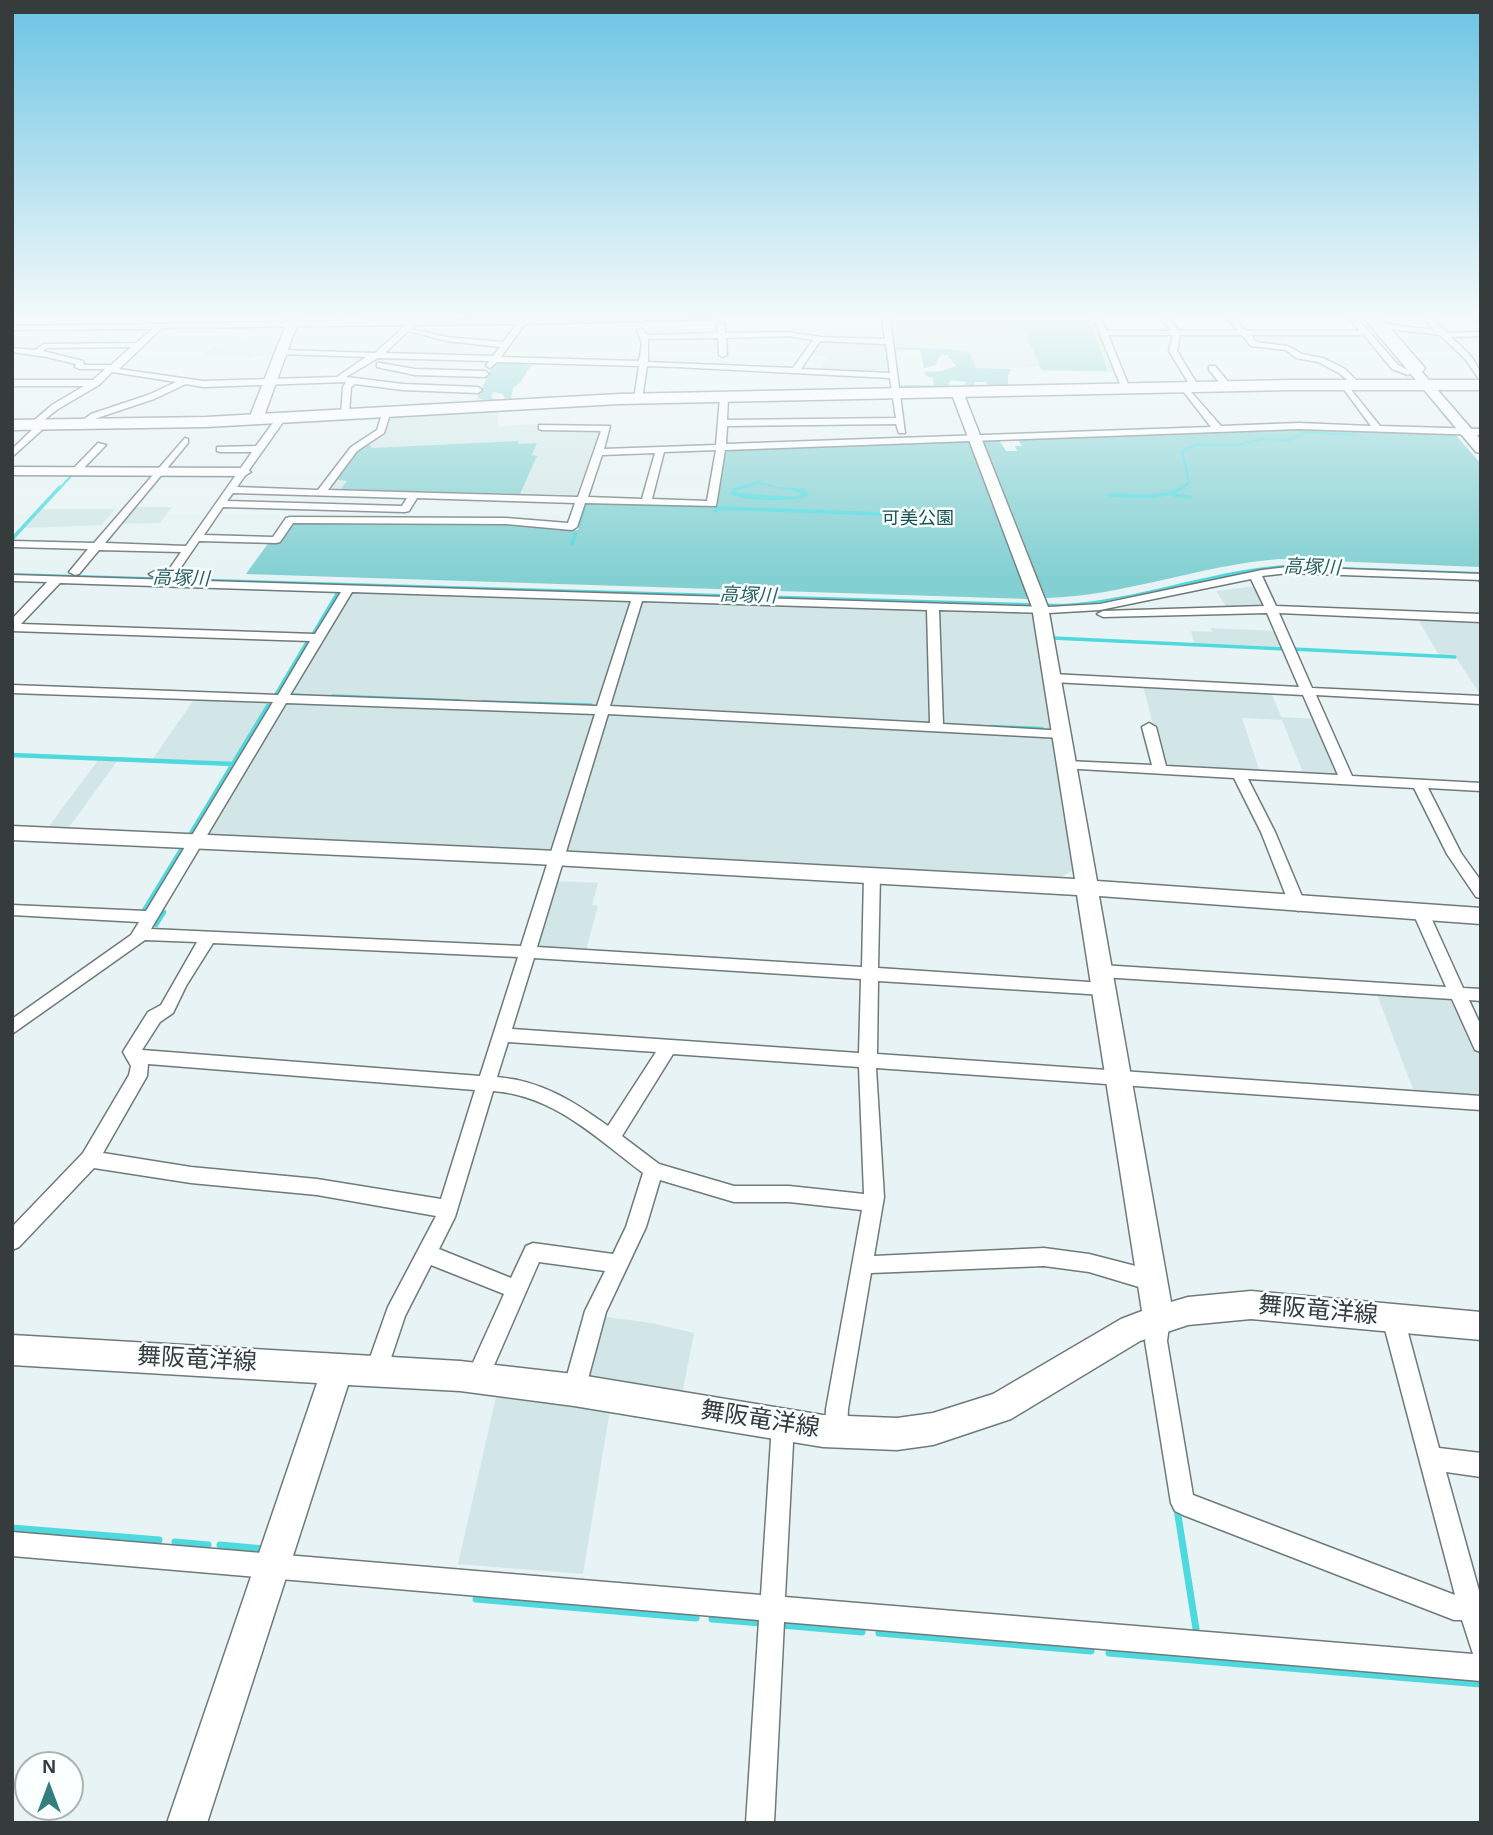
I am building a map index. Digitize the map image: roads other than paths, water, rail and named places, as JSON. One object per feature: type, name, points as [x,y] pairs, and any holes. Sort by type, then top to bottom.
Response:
[{"type":"highway","points":[[12,425],[36,428],[281,418],[504,405]]},
{"type":"street","points":[[12,454],[59,405]]},
{"type":"street","points":[[83,424],[94,416],[125,405]]},
{"type":"street","points":[[256,419],[261,405]]},
{"type":"street","points":[[345,414],[346,405]]},
{"type":"street","points":[[231,490],[712,504],[724,423],[723,405]]},
{"type":"street","points":[[899,405],[904,441]]},
{"type":"street","points":[[962,405],[1040,608],[1159,1319],[1156,1342],[1182,1503],[1454,1606],[1469,1608]]},
{"type":"street","points":[[1201,405],[1218,429]]},
{"type":"street","points":[[1363,405],[1378,429]]},
{"type":"street","points":[[1441,405],[1481,449]]},
{"type":"street","points":[[321,492],[351,452],[381,431],[387,411]]},
{"type":"street","points":[[1408,416],[1419,430]]},
{"type":"street","points":[[12,570],[171,574],[281,418]]},
{"type":"street","points":[[724,423],[901,421]]},
{"type":"street","points":[[598,452],[1299,426],[1481,432]]},
{"type":"street","points":[[196,538],[276,540],[290,520],[426,520],[572,527],[607,428],[542,427]]},
{"type":"street","points":[[75,572],[185,441]]},
{"type":"street","points":[[76,471],[101,445]]},
{"type":"street","points":[[220,449],[260,449]]},
{"type":"street","points":[[646,502],[660,450]]},
{"type":"street","points":[[12,471],[244,472]]},
{"type":"street","points":[[221,504],[405,509],[414,495]]},
{"type":"street","points":[[426,520],[438,496]]},
{"type":"street","points":[[12,544],[189,549]]},
{"type":"street","points":[[1040,608],[1100,607],[1253,575],[1302,570],[1481,577]]},
{"type":"street","points":[[1253,575],[1346,780]]},
{"type":"street","points":[[12,578],[933,606],[1270,609],[1481,618]]},
{"type":"street","points":[[12,626],[56,580]]},
{"type":"street","points":[[12,1028],[115,956],[141,934],[349,587]]},
{"type":"street","points":[[377,1369],[396,1314],[447,1209],[638,596]]},
{"type":"street","points":[[933,606],[937,728]]},
{"type":"street","points":[[12,626],[318,638]]},
{"type":"street","points":[[1052,678],[1481,699]]},
{"type":"street","points":[[12,689],[603,710],[1062,734]]},
{"type":"street","points":[[1149,727],[1160,770]]},
{"type":"street","points":[[1067,765],[1481,787]]},
{"type":"street","points":[[1239,774],[1268,832],[1298,906]]},
{"type":"street","points":[[1419,784],[1454,854],[1481,893]]},
{"type":"street","points":[[12,833],[557,856],[1087,887],[1298,906],[1481,916]]},
{"type":"street","points":[[836,1432],[837,1409],[873,1203],[867,1060],[872,875]]},
{"type":"street","points":[[12,910],[151,917]]},
{"type":"street","points":[[1421,913],[1481,1045]]},
{"type":"street","points":[[141,934],[527,952],[870,974],[1481,995]]},
{"type":"street","points":[[12,1241],[90,1159],[141,1071],[132,1052],[154,1017],[167,1009],[179,984],[209,937]]},
{"type":"street","points":[[501,1035],[1481,1103]]},
{"type":"street","points":[[611,1138],[658,1065],[667,1046]]},
{"type":"street","points":[[136,1060],[144,1057],[517,1086],[563,1103],[653,1170],[734,1194],[789,1194],[873,1203]]},
{"type":"street","points":[[90,1159],[191,1175],[317,1187],[447,1209]]},
{"type":"street","points":[[574,1390],[596,1311],[636,1227],[653,1170]]},
{"type":"street","points":[[477,1378],[533,1252],[618,1265]]},
{"type":"street","points":[[427,1254],[516,1289]]},
{"type":"street","points":[[862,1262],[874,1265],[1044,1256],[1089,1263],[1139,1278],[1152,1279]]},
{"type":"street","name":"舞阪竜洋線","points":[[12,1350],[377,1369],[477,1378],[574,1390],[836,1432],[897,1434],[933,1429],[1000,1408],[1132,1329],[1198,1309],[1251,1305],[1481,1326]]},
{"type":"street","points":[[1393,1318],[1481,1645]]},
{"type":"street","points":[[187,1823],[338,1367]]},
{"type":"street","points":[[760,1823],[783,1424]]},
{"type":"street","points":[[1430,1458],[1481,1465]]},
{"type":"street","points":[[12,1544],[1481,1668]]},
{"type":"water","points":[[759,481],[775,487],[805,489],[809,495],[794,499],[757,500],[730,494],[734,488]],"holes":[[[759,484],[795,492],[803,494],[795,497],[736,493]]]},
{"type":"water","name":"高塚川","points":[[1283,565],[1481,574],[1316,567],[1271,568],[1097,603],[1048,606],[12,576],[12,573],[1062,604],[1118,597],[1227,573]]},
{"type":"waterway","points":[[1183,488],[1189,482],[1182,451],[1195,445],[1236,445],[1263,439],[1289,440],[1306,432],[1356,435]]},
{"type":"waterway","points":[[59,489],[73,474]]},
{"type":"waterway","points":[[12,539],[60,487]]},
{"type":"waterway","points":[[1109,495],[1157,496],[1183,488]]},
{"type":"waterway","points":[[1174,495],[1190,497]]},
{"type":"waterway","points":[[584,510],[586,503]]},
{"type":"waterway","points":[[623,504],[702,506]]},
{"type":"waterway","points":[[715,511],[720,508],[910,515]]},
{"type":"waterway","points":[[579,525],[583,513]]},
{"type":"waterway","points":[[572,544],[576,533]]},
{"type":"waterway","points":[[312,636],[340,589]]},
{"type":"waterway","points":[[1053,638],[1285,649]]},
{"type":"waterway","points":[[275,696],[309,639]]},
{"type":"waterway","points":[[1292,649],[1455,657]]},
{"type":"waterway","points":[[292,695],[311,696]]},
{"type":"waterway","points":[[332,696],[460,701]]},
{"type":"waterway","points":[[484,702],[591,705]]},
{"type":"waterway","points":[[233,764],[268,706]]},
{"type":"waterway","points":[[990,727],[1042,729]]},
{"type":"waterway","points":[[12,755],[233,764]]},
{"type":"waterway","points":[[190,835],[233,764]]},
{"type":"waterway","points":[[146,912],[143,912],[184,845]]},
{"type":"waterway","points":[[156,925],[164,912],[161,912]]},
{"type":"waterway","points":[[1177,1509],[1196,1629]]},
{"type":"waterway","points":[[12,1528],[159,1540]]},
{"type":"waterway","points":[[175,1542],[208,1545]]},
{"type":"waterway","points":[[220,1545],[264,1549]]},
{"type":"waterway","points":[[476,1599],[696,1618]]},
{"type":"waterway","points":[[712,1619],[761,1623]]},
{"type":"waterway","points":[[781,1625],[862,1632]]},
{"type":"waterway","points":[[879,1633],[1091,1651]]},
{"type":"waterway","points":[[1109,1653],[1481,1684]]},
{"type":"park label","name":"可美公園","points":[[918,519]]}]
